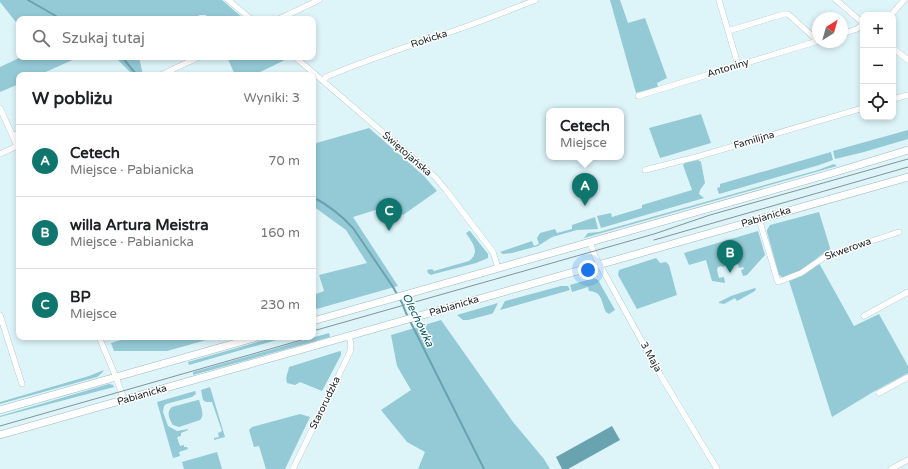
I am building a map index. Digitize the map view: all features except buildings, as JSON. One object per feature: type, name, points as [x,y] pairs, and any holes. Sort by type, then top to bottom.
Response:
[{"type":"main road","points":[[316,320],[829,174],[908,150]]},
{"type":"main road","name":"Pabianicka","points":[[0,435],[908,177]]},
{"type":"main road","points":[[0,410],[246,340]]},
{"type":"street","points":[[228,0],[247,16]]},
{"type":"street","points":[[285,16],[319,0]]},
{"type":"street","name":"Rokicka","points":[[323,81],[326,77],[363,62],[456,30],[536,0]]},
{"type":"street","points":[[719,0],[738,65]]},
{"type":"street","points":[[836,0],[860,20]]},
{"type":"street","points":[[894,12],[904,0]]},
{"type":"street","points":[[728,31],[788,14],[812,36]]},
{"type":"street","points":[[848,32],[857,29],[860,26]]},
{"type":"street","name":"Antoniny","points":[[638,96],[812,43]]},
{"type":"street","points":[[896,50],[908,60]]},
{"type":"street","points":[[167,72],[193,60]]},
{"type":"street","name":"Świętojańska","points":[[298,60],[312,72]]},
{"type":"street","name":"Świętojańska","points":[[316,75],[440,183],[493,252],[498,268]]},
{"type":"street","points":[[896,98],[908,95]]},
{"type":"street","points":[[0,108],[16,143]]},
{"type":"street","name":"Familijna","points":[[645,170],[700,156],[860,109]]},
{"type":"street","points":[[0,154],[16,149]]},
{"type":"street","name":"Skwerowa","points":[[759,219],[778,282],[801,274],[826,256],[899,232]]},
{"type":"street","name":"3 Maja","points":[[590,242],[594,254],[661,376],[717,469]]},
{"type":"street","points":[[864,316],[908,292]]},
{"type":"street","points":[[0,315],[22,384]]},
{"type":"street","name":"Starorudzka","points":[[293,469],[350,352],[351,345],[349,336]]},
{"type":"street","points":[[100,340],[124,400]]},
{"type":"street","points":[[879,393],[908,377]]},
{"type":"street","points":[[891,469],[908,460]]},
{"type":"shaded area","points":[[0,0],[222,0],[241,16],[16,16],[16,22]]},
{"type":"shaded area","points":[[610,0],[620,0],[628,23],[645,18],[667,78],[657,83],[658,87],[636,93]]},
{"type":"shaded area","points":[[16,59],[72,60],[46,72],[16,72],[16,85],[0,92],[0,67]]},
{"type":"shaded area","points":[[118,60],[140,60],[142,72],[130,72]]},
{"type":"shaded area","points":[[228,60],[285,60],[260,72],[234,72]]},
{"type":"shaded area","points":[[701,114],[711,143],[660,158],[649,128]]},
{"type":"shaded area","points":[[369,128],[424,176],[437,191],[403,215],[395,204],[353,217],[398,286],[316,309],[316,294],[324,291],[319,275],[367,263],[346,230],[316,208],[316,143]]},
{"type":"shaded area","points":[[908,130],[908,139],[835,159],[833,151]]},
{"type":"shaded area","points":[[831,152],[833,160],[719,194],[717,188],[720,187],[720,184]]},
{"type":"shaded area","points":[[698,160],[701,162],[705,183],[699,194],[704,198],[601,228],[597,216],[611,213],[612,217],[642,208],[642,205],[692,190],[683,165],[685,163]]},
{"type":"shaded area","points":[[834,164],[837,166],[584,238],[588,233],[599,232],[818,170]]},
{"type":"shaded area","points":[[819,212],[831,251],[821,255],[803,270],[782,277],[779,275],[767,230],[770,225]]},
{"type":"shaded area","points":[[595,217],[598,229],[577,230],[552,237],[538,246],[512,253],[503,254],[500,252],[532,241],[534,246],[539,244],[537,238],[540,233],[555,229],[557,233],[572,229],[572,225]]},
{"type":"shaded area","points":[[469,231],[488,254],[488,258],[476,263],[431,275],[428,273],[427,270],[432,269],[434,271],[469,261],[473,258],[475,251],[473,243],[466,233]]},
{"type":"shaded area","points":[[758,231],[765,255],[747,275],[743,276],[741,270],[744,269],[743,267],[739,268],[737,263],[718,267],[717,270],[719,278],[724,277],[725,283],[712,281],[706,260],[689,265],[684,253]]},
{"type":"shaded area","points":[[656,258],[660,263],[666,262],[669,265],[677,295],[637,309],[618,275],[619,270]]},
{"type":"shaded area","points":[[819,263],[854,326],[879,314],[908,366],[908,373],[832,417],[789,281],[805,274]]},
{"type":"shaded area","points":[[594,278],[598,280],[615,310],[609,314],[606,312],[599,295],[589,291],[588,287],[572,292],[570,285]]},
{"type":"shaded area","points":[[561,286],[568,286],[570,290],[500,310],[505,301]]},
{"type":"shaded area","points":[[755,288],[755,291],[737,301],[735,298],[724,304],[719,303],[731,296]]},
{"type":"shaded area","points":[[498,303],[491,314],[468,320],[463,320],[457,315]]},
{"type":"shaded area","points":[[441,320],[513,422],[544,459],[550,469],[418,469],[425,452],[407,442],[381,410],[411,390],[397,366],[391,335]]},
{"type":"shaded area","points":[[329,333],[330,337],[193,375],[193,372],[305,340],[316,340],[316,337]]},
{"type":"shaded area","points":[[121,340],[206,340],[167,351],[114,351],[111,343]]},
{"type":"shaded area","points":[[265,340],[276,340],[189,365],[188,362]]},
{"type":"shaded area","points":[[340,351],[341,355],[322,391],[300,382],[295,385],[287,383],[286,377],[289,367]]},
{"type":"shaded area","points":[[104,370],[97,377],[0,404],[0,402],[89,376]]},
{"type":"shaded area","points":[[109,384],[113,385],[114,387],[0,417],[0,416]]},
{"type":"shaded area","points":[[210,387],[225,437],[214,440],[214,438],[219,437],[218,433],[222,431],[212,402],[206,402],[203,400],[201,390]]},
{"type":"shaded area","points":[[195,391],[196,394],[192,397],[166,404],[164,406],[163,412],[168,426],[177,431],[188,429],[181,433],[181,436],[177,437],[180,446],[184,445],[184,447],[187,447],[188,449],[179,452],[180,456],[173,458],[157,402]]},
{"type":"shaded area","points":[[199,400],[202,408],[202,416],[200,420],[179,427],[173,425],[169,416],[169,411],[172,407]]},
{"type":"shaded area","points":[[300,414],[310,417],[285,469],[266,469],[259,446],[254,447],[249,430],[252,427]]},
{"type":"shaded area","points":[[612,426],[620,440],[568,469],[562,469],[556,457]]},
{"type":"shaded area","points":[[217,452],[222,469],[184,469],[182,462]]},
{"type":"waterway","name":"Olechówka","points":[[28,0],[56,16]]},
{"type":"waterway","name":"Olechówka","points":[[124,60],[134,72]]},
{"type":"waterway","name":"Olechówka","points":[[316,199],[334,211],[353,228],[393,287],[484,469]]},
{"type":"tram line","points":[[316,330],[654,234],[710,215],[908,159]]},
{"type":"tram line","points":[[654,240],[908,167]]},
{"type":"tram line","points":[[0,426],[301,340]]},
{"type":"place","name":"Cetech","points":[[585,206]]},
{"type":"place","name":"BP","points":[[389,231]]},
{"type":"place","name":"willa Artura Meistra","points":[[730,273]]}]
